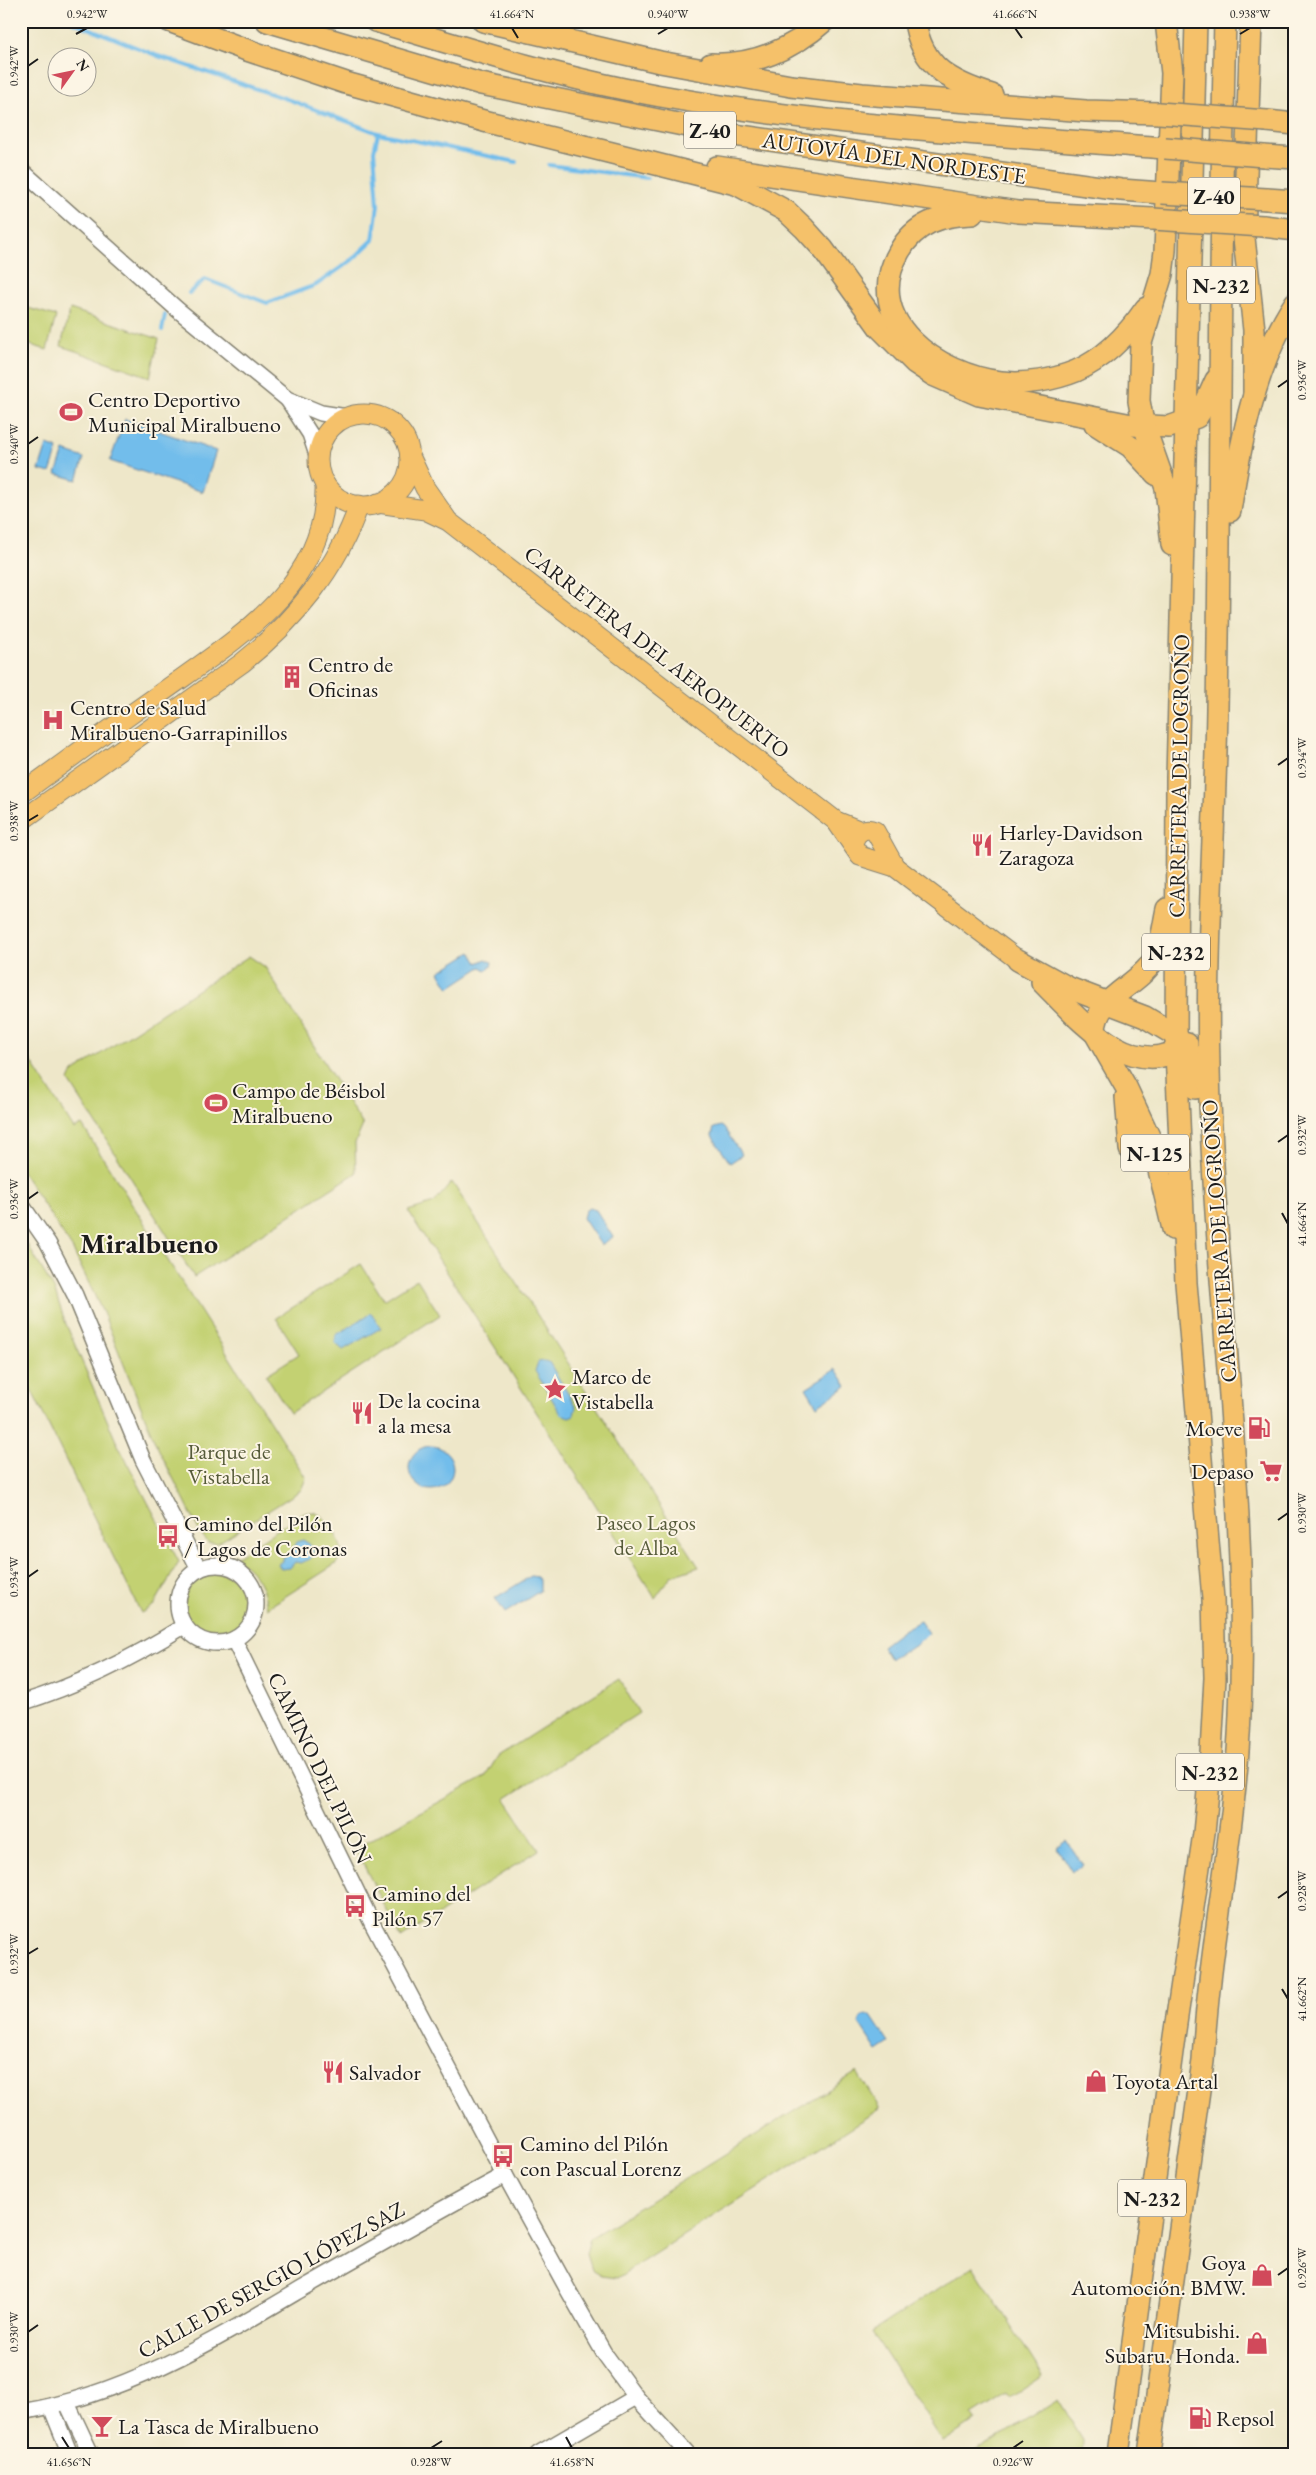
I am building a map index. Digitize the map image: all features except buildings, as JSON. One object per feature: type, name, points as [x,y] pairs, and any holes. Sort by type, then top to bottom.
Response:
[{"type":"highway","points":[[169,21],[244,49],[346,83],[484,121],[736,184],[786,211],[823,249],[879,326],[897,347],[933,375],[978,396],[1144,427],[1169,427],[1197,417],[1202,411],[1220,373]]},
{"type":"highway","name":"AUTOVÍA DEL NORDESTE","points":[[267,21],[481,84],[727,134],[1121,190],[1295,201]]},
{"type":"highway","name":"AUTOVÍA DEL NORDESTE","points":[[375,21],[486,54],[623,89],[764,113],[915,128],[1295,158]]},
{"type":"highway","points":[[483,21],[660,62],[739,78],[862,94],[1159,113],[1295,124]]},
{"type":"highway","points":[[660,62],[727,65],[747,61],[774,53],[799,41],[824,21]]},
{"type":"highway","points":[[915,21],[920,43],[927,56],[939,70],[966,87],[992,95],[1086,104],[1126,112]]},
{"type":"highway","points":[[1162,21],[1169,49]]},
{"type":"highway","points":[[1166,21],[1172,73],[1167,224],[1165,251],[1156,294],[1141,344],[1139,401],[1144,427],[1166,488],[1173,556],[1183,597]]},
{"type":"highway","name":"CARRETERA DE LOGROÑO","points":[[1118,2454],[1174,2037],[1196,1892],[1210,1771],[1215,1678],[1213,1599],[1186,1282],[1176,870],[1196,21]]},
{"type":"highway","name":"CARRETERA DE LOGROÑO","points":[[1149,2454],[1203,2061],[1205,2020],[1233,1811],[1239,1739],[1240,1578],[1211,1142],[1208,1023],[1217,712],[1225,21]]},
{"type":"highway","points":[[1251,21],[1244,238],[1254,330],[1254,396]]},
{"type":"highway","points":[[626,155],[1018,212]]},
{"type":"highway","points":[[1156,294],[1124,336],[1111,349],[1076,371],[1055,378],[1029,382],[994,381],[948,367],[924,353],[908,337],[897,320],[889,299],[889,280],[894,260],[906,240],[917,229],[934,219],[954,214],[1018,212],[1262,226],[1295,230]]},
{"type":"highway","points":[[1219,548],[1229,522],[1239,455],[1254,396],[1279,332],[1295,303]]},
{"type":"highway","points":[[1079,416],[1102,427],[1131,447],[1151,466],[1166,488]]},
{"type":"highway","points":[[1176,870],[1154,960],[1137,979],[1106,1003],[1098,1018],[1095,1033],[1119,1049],[1140,1056],[1156,1057],[1179,1044],[1208,1023]]},
{"type":"highway","name":"N-125","points":[[1018,960],[1069,988],[1145,1017],[1179,1044],[1194,1062],[1205,1269],[1222,1297]]},
{"type":"highway","name":"N-125","points":[[1018,960],[1095,1033],[1126,1087],[1152,1145],[1186,1282]]},
{"type":"highway","points":[[1126,1087],[1130,1149]]},
{"type":"main road","name":"CARRETERA DEL AEROPUERTO","points":[[347,417],[372,414],[388,421],[401,433],[425,488],[448,521]]},
{"type":"main road","points":[[318,458],[320,448],[327,434],[338,422],[347,417]]},
{"type":"main road","points":[[378,504],[396,493],[402,485],[407,476],[410,456]]},
{"type":"main road","name":"CARRETERA DEL AEROPUERTO","points":[[318,458],[325,484],[340,498],[359,505],[378,504],[425,510],[448,521],[857,838]]},
{"type":"main road","points":[[21,794],[225,648],[258,622],[289,589],[305,565],[324,517],[325,484]]},
{"type":"main road","points":[[21,821],[242,662],[277,634],[300,610],[319,582],[352,525],[359,505]]},
{"type":"main road","name":"CARRETERA DEL AEROPUERTO","points":[[876,852],[882,839],[876,831],[866,829],[857,838],[857,853],[876,852],[1018,960]]},
{"type":"street","name":"CARRETERA DEL AEROPUERTO","points":[[21,170],[163,298],[287,399],[321,413],[347,417]]},
{"type":"street","name":"CARRETERA DEL AEROPUERTO","points":[[287,399],[310,434],[318,458]]},
{"type":"street","points":[[21,1204],[48,1244],[75,1295],[136,1446],[199,1569]]},
{"type":"street","points":[[214,1564],[226,1566],[242,1574],[253,1588],[256,1599],[252,1622],[234,1640],[212,1643],[196,1638],[184,1626],[178,1614],[177,1600],[181,1588],[188,1576],[199,1569],[214,1564]]},
{"type":"street","points":[[21,1703],[82,1681],[120,1663],[184,1626]]},
{"type":"street","name":"CAMINO DEL PILÓN","points":[[234,1640],[372,1923],[505,2175],[593,2335],[636,2397],[688,2454]]},
{"type":"street","name":"CALLE DE SERGIO LÓPEZ SAZ","points":[[21,2412],[67,2403],[113,2388],[215,2340],[426,2217],[505,2175]]},
{"type":"street","points":[[538,2454],[636,2397]]},
{"type":"street","points":[[67,2403],[91,2454]]},
{"type":"street","points":[[50,2407],[70,2454]]},
{"type":"green space","points":[[21,306],[56,316],[47,350],[21,342]]},
{"type":"green space","points":[[70,309],[159,339],[150,377],[61,346]]},
{"type":"green space","points":[[21,375],[30,378],[21,406]]},
{"type":"green space","name":"Campo de Béisbol Miralbueno","points":[[249,956],[265,967],[363,1125],[355,1143],[356,1173],[194,1277],[69,1081],[73,1072]]},
{"type":"green space","name":"Parque de Vistabella","points":[[26,1053],[74,1129],[82,1125],[306,1478],[301,1490],[218,1543],[208,1543],[199,1530],[155,1442],[104,1315],[72,1248],[21,1170],[21,1065]]},
{"type":"green space","name":"Paseo Lagos de Alba","points":[[452,1182],[699,1567],[671,1576],[655,1598],[408,1211],[434,1203]]},
{"type":"green space","name":"Parque de Vistabella","points":[[21,1234],[54,1289],[66,1324],[116,1441],[179,1562],[154,1605],[141,1613],[21,1369]]},
{"type":"green space","points":[[361,1264],[384,1300],[417,1279],[440,1315],[290,1413],[266,1375],[299,1354],[276,1318]]},
{"type":"green space","points":[[313,1512],[329,1523],[339,1541],[342,1554],[336,1564],[267,1608],[261,1585],[248,1567],[234,1558],[297,1517]]},
{"type":"green space","points":[[210,1573],[222,1573],[239,1582],[246,1593],[248,1605],[246,1617],[239,1628],[222,1637],[210,1637],[198,1632],[189,1623],[184,1611],[184,1599],[189,1587],[198,1578]]},
{"type":"green space","points":[[619,1679],[639,1713],[505,1799],[539,1850],[401,1938],[355,1848],[485,1777],[498,1756]]},
{"type":"green space","points":[[857,2072],[880,2109],[617,2278],[601,2276],[591,2270],[586,2254],[590,2238]]},
{"type":"green space","points":[[973,2266],[1043,2376],[1010,2398],[1007,2394],[972,2416],[975,2421],[943,2442],[872,2332]]},
{"type":"green space","points":[[1058,2399],[1084,2441],[1083,2454],[972,2454]]},
{"type":"water","points":[[125,419],[216,451],[203,492],[110,461]]},
{"type":"water","points":[[47,445],[58,449],[50,473],[39,470]]},
{"type":"water","points":[[64,451],[84,458],[77,480],[56,474]]},
{"type":"water","points":[[471,952],[478,963],[486,959],[492,962],[491,967],[486,970],[481,967],[449,988],[439,972]]},
{"type":"water","points":[[721,1126],[742,1155],[730,1163],[712,1136],[714,1128]]},
{"type":"water","points":[[589,1208],[596,1210],[613,1237],[601,1245],[583,1218],[585,1211]]},
{"type":"water","points":[[371,1313],[381,1328],[343,1350],[335,1343],[336,1335]]},
{"type":"water","points":[[538,1362],[549,1362],[576,1407],[574,1415],[569,1417],[561,1414],[535,1371]]},
{"type":"water","points":[[836,1369],[847,1386],[817,1406],[806,1388]]},
{"type":"water","points":[[435,1446],[447,1452],[452,1460],[452,1476],[447,1484],[439,1489],[427,1490],[415,1484],[410,1476],[409,1464],[415,1452],[423,1447]]},
{"type":"water","points":[[303,1540],[311,1545],[314,1551],[310,1559],[301,1563],[295,1562],[290,1568],[281,1569],[278,1564],[282,1561],[282,1558],[291,1552],[296,1542]]},
{"type":"water","points":[[531,1576],[537,1577],[540,1581],[540,1591],[505,1613],[495,1598]]},
{"type":"water","points":[[920,1621],[928,1633],[915,1646],[890,1659],[882,1646],[903,1630]]},
{"type":"water","points":[[1067,1841],[1083,1865],[1072,1872],[1057,1848]]},
{"type":"water","points":[[867,2014],[871,2016],[889,2043],[877,2051],[859,2024],[861,2017]]},
{"type":"waterway","points":[[71,21],[158,56],[287,99],[378,133],[516,162]]},
{"type":"waterway","points":[[189,293],[205,279],[267,303],[316,285],[352,260],[373,240],[378,205],[374,151],[378,133]]},
{"type":"waterway","points":[[549,165],[647,178]]},
{"type":"waterway","points":[[162,330],[165,315]]},
{"type":"place","name":"Centro Deportivo Municipal Miralbueno","points":[[71,412]]},
{"type":"place","name":"Centro de Oficinas","points":[[292,677]]},
{"type":"place","name":"Centro de Salud Miralbueno-Garrapinillos","points":[[53,720]]},
{"type":"place","name":"Harley-Davidson Zaragoza","points":[[982,845]]},
{"type":"place","name":"Campo de Béisbol Miralbueno","points":[[216,1103]]},
{"type":"place","name":"Marco de Vistabella","points":[[555,1389]]},
{"type":"place","name":"De la cocina a la mesa","points":[[362,1413]]},
{"type":"place","name":"Moeve","points":[[1259,1428]]},
{"type":"place","name":"Depaso","points":[[1271,1471]]},
{"type":"place","name":"Camino del Pilón / Lagos de Coronas","points":[[168,1536]]},
{"type":"place","name":"Camino del Pilón 57","points":[[355,1906]]},
{"type":"place","name":"Salvador","points":[[333,2072]]},
{"type":"place","name":"Toyota Artal","points":[[1096,2081]]},
{"type":"place","name":"Camino del Pilón con Pascual Lorenz","points":[[503,2156]]},
{"type":"place","name":"Goya Automoción. BMW.","points":[[1262,2275]]},
{"type":"place","name":"Mitsubishi. Subaru. Honda.","points":[[1257,2343]]},
{"type":"place","name":"Repsol","points":[[1200,2418]]},
{"type":"place","name":"La Tasca de Miralbueno","points":[[102,2426]]},
{"type":"district","name":"Miralbueno","points":[[149,1243]]}]
